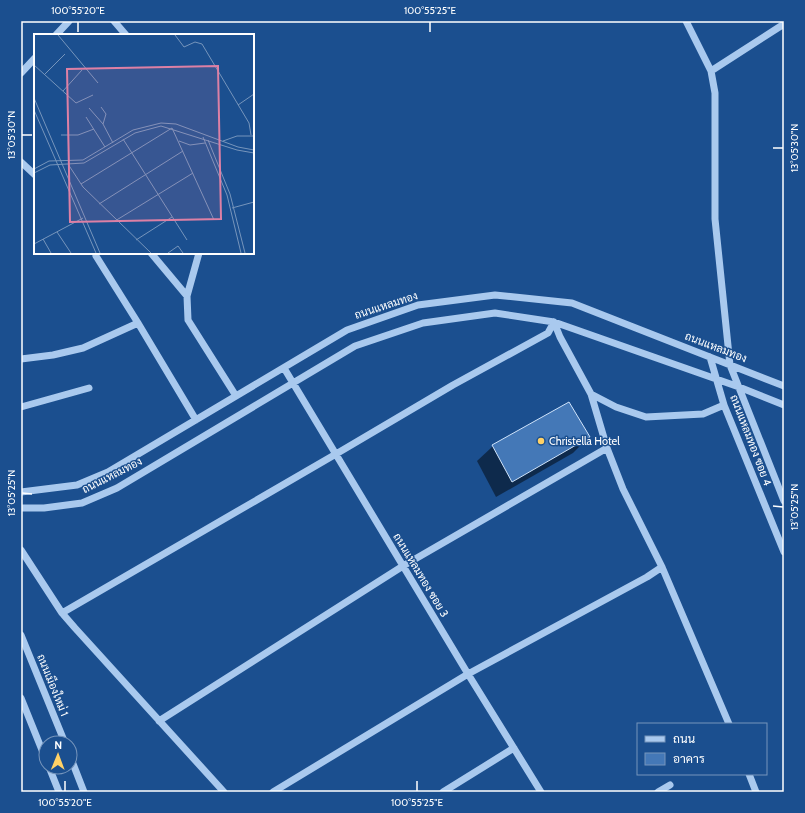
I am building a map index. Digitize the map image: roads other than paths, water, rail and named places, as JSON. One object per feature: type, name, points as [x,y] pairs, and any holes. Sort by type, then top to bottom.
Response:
[{"type":"street","points":[[57,34],[69,21]]},
{"type":"street","points":[[114,21],[125,34]]},
{"type":"street","name":"ถนนแหลมทอง ซอย 4","points":[[686,21],[711,71],[715,93],[715,219],[730,365],[784,501]]},
{"type":"street","points":[[711,71],[784,24]]},
{"type":"street","points":[[21,73],[34,59]]},
{"type":"street","points":[[21,162],[34,174]]},
{"type":"street","points":[[152,254],[187,296]]},
{"type":"street","points":[[199,254],[187,296],[188,320],[236,396]]},
{"type":"street","points":[[96,256],[196,420]]},
{"type":"street","name":"ถนนแหลมทอง","points":[[21,492],[77,486],[108,472],[347,330],[418,305],[495,295],[572,303],[784,386]]},
{"type":"street","name":"ถนนแหลมทอง","points":[[21,508],[44,508],[82,503],[117,488],[355,346],[423,322],[495,313],[554,322],[784,405]]},
{"type":"street","points":[[554,322],[560,337],[591,394],[607,448],[623,489],[662,567],[729,723]]},
{"type":"street","points":[[62,613],[454,385],[548,333],[554,322]]},
{"type":"street","points":[[21,359],[53,355],[83,348],[138,323]]},
{"type":"street","name":"ถนนแหลมทอง ซอย 4","points":[[710,357],[724,405],[784,552]]},
{"type":"street","name":"ถนนแหลมทอง ซอย 3","points":[[284,368],[468,674],[541,792]]},
{"type":"street","points":[[21,407],[89,388]]},
{"type":"street","points":[[591,394],[616,407],[646,417],[703,414],[724,405]]},
{"type":"street","points":[[159,722],[403,566],[607,448]]},
{"type":"street","points":[[21,550],[62,613],[159,722],[224,792]]},
{"type":"street","points":[[274,792],[468,674],[662,567]]},
{"type":"street","name":"ถนนเมืองใหม่ 1","points":[[21,635],[62,735]]},
{"type":"street","points":[[21,698],[38,740]]},
{"type":"street","points":[[443,792],[514,748]]},
{"type":"street","points":[[52,775],[59,792]]},
{"type":"street","points":[[75,792],[84,790],[78,775]]},
{"type":"street","points":[[749,775],[756,792]]},
{"type":"street","points":[[658,792],[670,785]]},
{"type":"place","name":"Christella Hotel","points":[[541,441]]}]
